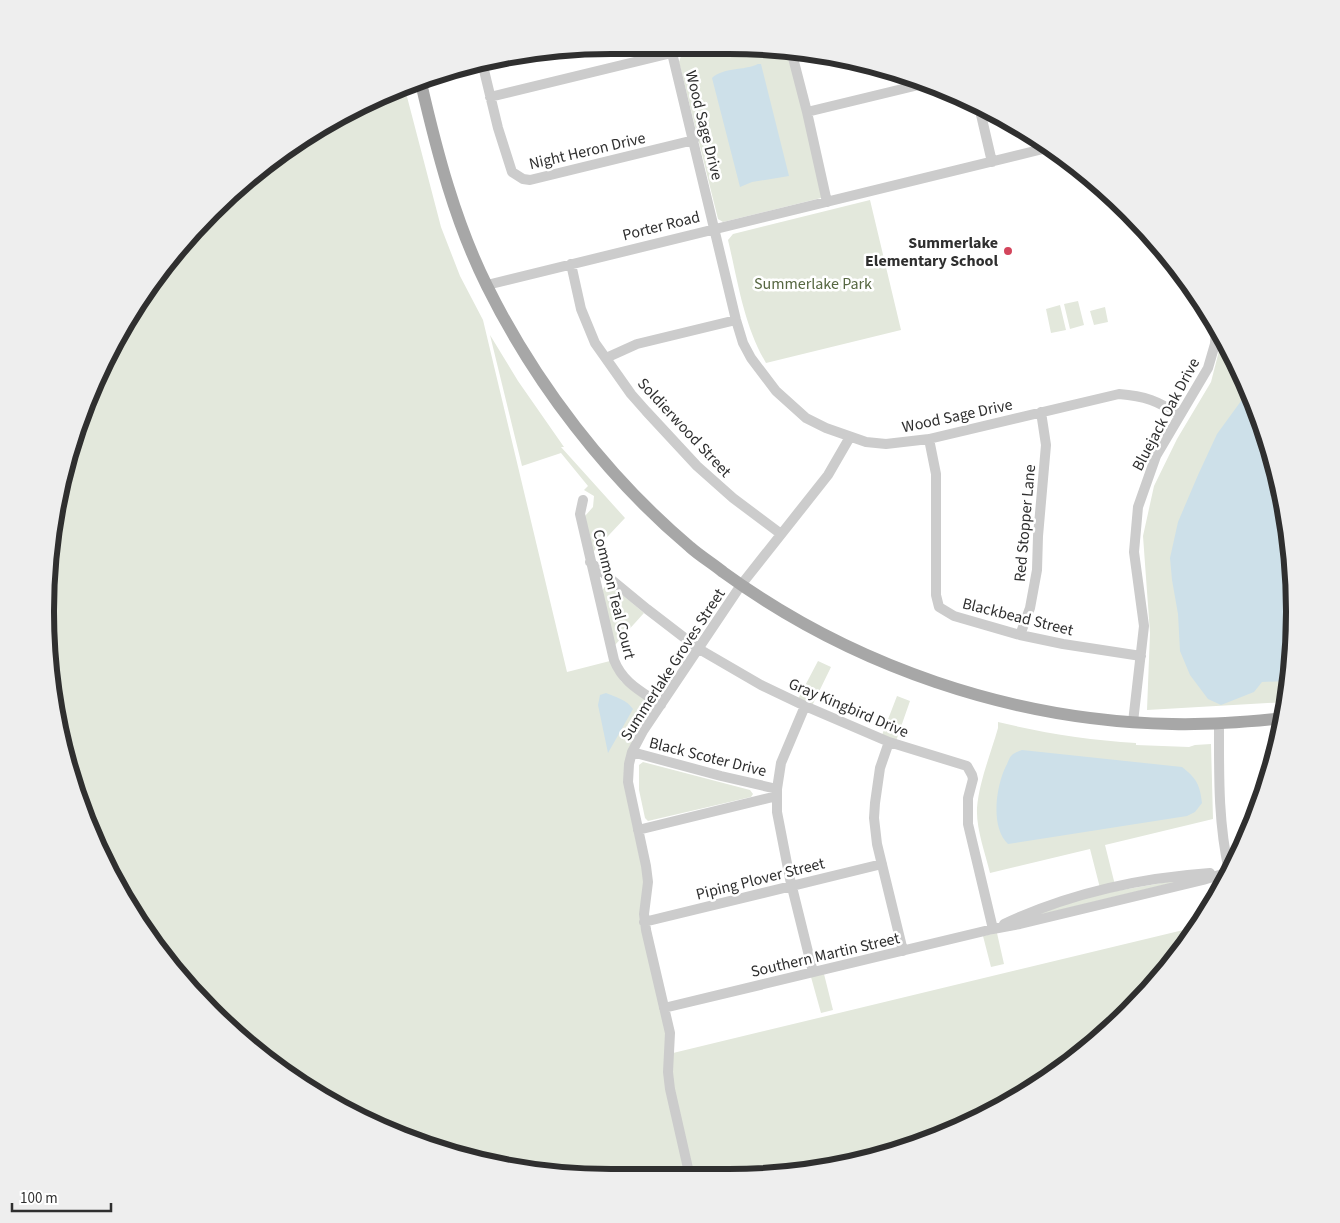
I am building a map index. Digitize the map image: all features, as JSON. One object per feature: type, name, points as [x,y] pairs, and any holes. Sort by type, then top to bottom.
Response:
[{"type":"main road","points":[[422,87],[436,149],[458,219],[487,285],[514,337],[545,384],[588,442],[618,477],[690,548],[741,585],[813,630],[866,655],[935,682],[989,698],[1083,717],[1133,722],[1219,724],[1276,719]]},
{"type":"street","points":[[490,97],[668,54]]},
{"type":"street","name":"Wood Sage Drive","points":[[672,54],[743,343],[751,358],[776,391],[806,418],[850,437],[866,442],[886,444],[929,439],[1119,394],[1150,398],[1180,415]]},
{"type":"street","points":[[793,58],[827,202]]},
{"type":"street","name":"Night Heron Drive","points":[[484,69],[498,128],[512,172],[523,179],[530,180],[694,140]]},
{"type":"street","points":[[807,112],[914,85]]},
{"type":"street","points":[[981,114],[992,162]]},
{"type":"street","name":"Porter Road","points":[[487,285],[1040,150]]},
{"type":"street","name":"Soldierwood Street","points":[[571,264],[581,309],[595,344],[646,411],[697,466],[733,498],[781,534]]},
{"type":"street","points":[[606,358],[636,344],[736,320]]},
{"type":"street","name":"Bluejack Oak Drive","points":[[1133,722],[1144,626],[1134,552],[1138,507],[1156,456],[1208,368],[1216,341]]},
{"type":"street","name":"Red Stopper Lane","points":[[1020,635],[1030,608],[1037,570],[1039,519],[1046,445],[1041,412]]},
{"type":"street","name":"Summerlake Groves Street","points":[[688,1169],[668,1080],[670,1043],[664,1008],[644,922],[647,873],[628,782],[629,764],[637,741],[741,585],[828,475],[850,437]]},
{"type":"street","name":"Blackbead Street","points":[[929,439],[936,474],[936,595],[939,607],[954,616],[1020,635],[1140,656]]},
{"type":"street","name":"Common Teal Court","points":[[583,500],[580,514],[614,660],[618,670],[628,683],[661,705]]},
{"type":"street","name":"Gray Kingbird Drive","points":[[590,562],[699,649],[761,685],[804,706],[889,742],[966,766],[972,774],[968,798],[968,824],[993,929]]},
{"type":"street","points":[[804,706],[783,756],[778,775],[778,825],[814,972]]},
{"type":"street","points":[[1219,724],[1218,791],[1220,821],[1227,861]]},
{"type":"street","points":[[889,742],[880,768],[875,803],[876,831],[903,951]]},
{"type":"street","name":"Black Scoter Drive","points":[[632,752],[777,792]]},
{"type":"street","points":[[638,830],[777,792]]},
{"type":"street","name":"Piping Plover Street","points":[[644,922],[882,864]]},
{"type":"street","name":"Southern Martin Street","points":[[664,1008],[993,929],[1044,908],[1102,890],[1175,876],[1222,872]]},
{"type":"green space","points":[[687,54],[728,54],[789,58],[823,192],[821,198],[723,222],[718,219],[679,62],[681,56]]},
{"type":"green space","points":[[406,93],[441,227],[460,276],[483,320],[567,672],[610,661],[621,681],[651,703],[651,709],[635,734],[629,750],[624,784],[643,873],[643,887],[673,1053],[1186,929],[1148,979],[1096,1031],[1068,1054],[1007,1095],[942,1127],[908,1140],[837,1159],[765,1168],[575,1168],[503,1159],[432,1140],[365,1112],[333,1095],[272,1054],[217,1006],[169,951],[128,890],[96,825],[83,791],[64,720],[55,648],[55,575],[64,503],[83,432],[111,365],[128,333],[148,302],[192,244],[217,217],[272,169],[333,128]]},
{"type":"green space","name":"Summerlake Park","points":[[870,200],[901,330],[766,363],[758,349],[747,319],[728,240],[733,234]]},
{"type":"green space","points":[[1078,301],[1084,325],[1070,329],[1064,304]]},
{"type":"green space","points":[[1060,305],[1066,330],[1051,333],[1046,309]]},
{"type":"green space","points":[[1105,307],[1108,322],[1094,325],[1090,311]]},
{"type":"green space","points":[[490,335],[518,381],[564,447],[561,447],[625,518],[593,552],[585,516],[593,507],[594,496],[584,490],[588,486],[561,453],[522,466]]},
{"type":"green space","points":[[1220,348],[1244,398],[1257,432],[1276,503],[1285,575],[1286,612],[1285,648],[1278,702],[1147,710],[1150,633],[1143,536],[1154,486],[1177,439],[1211,382]]},
{"type":"green space","points":[[606,585],[612,586],[644,613],[615,645],[602,591]]},
{"type":"green space","points":[[818,661],[831,667],[812,706],[798,699]]},
{"type":"green space","points":[[897,696],[910,701],[896,741],[882,735]]},
{"type":"green space","points":[[998,722],[1049,733],[1136,743],[1136,745],[1189,747],[1211,744],[1213,819],[1105,845],[1115,885],[1100,888],[1090,849],[990,873],[979,832],[977,808],[980,788],[998,728]]},
{"type":"green space","points":[[643,762],[750,790],[753,794],[751,797],[648,821],[645,818],[639,790],[639,765]]},
{"type":"green space","points":[[1201,876],[1018,920],[1094,895]]},
{"type":"green space","points":[[997,933],[1004,964],[991,967],[983,936]]},
{"type":"green space","points":[[824,974],[833,1010],[821,1013],[811,977]]},
{"type":"shaded area","points":[[761,64],[789,176],[752,182],[740,187],[712,78],[722,72]]},
{"type":"shaded area","points":[[1244,397],[1257,432],[1276,503],[1285,575],[1286,612],[1281,681],[1262,682],[1254,692],[1221,705],[1208,699],[1190,675],[1180,651],[1178,614],[1170,558],[1178,522],[1217,434]]},
{"type":"shaded area","points":[[606,693],[624,701],[633,709],[608,753],[598,705],[600,695]]},
{"type":"shaded area","points":[[1022,750],[1182,767],[1196,782],[1202,803],[1195,812],[1187,816],[1008,844],[1002,837],[999,827],[996,806],[997,795],[1002,774],[1010,757]]},
{"type":"place","name":"Summerlake Elementary School","points":[[1008,251]]}]
